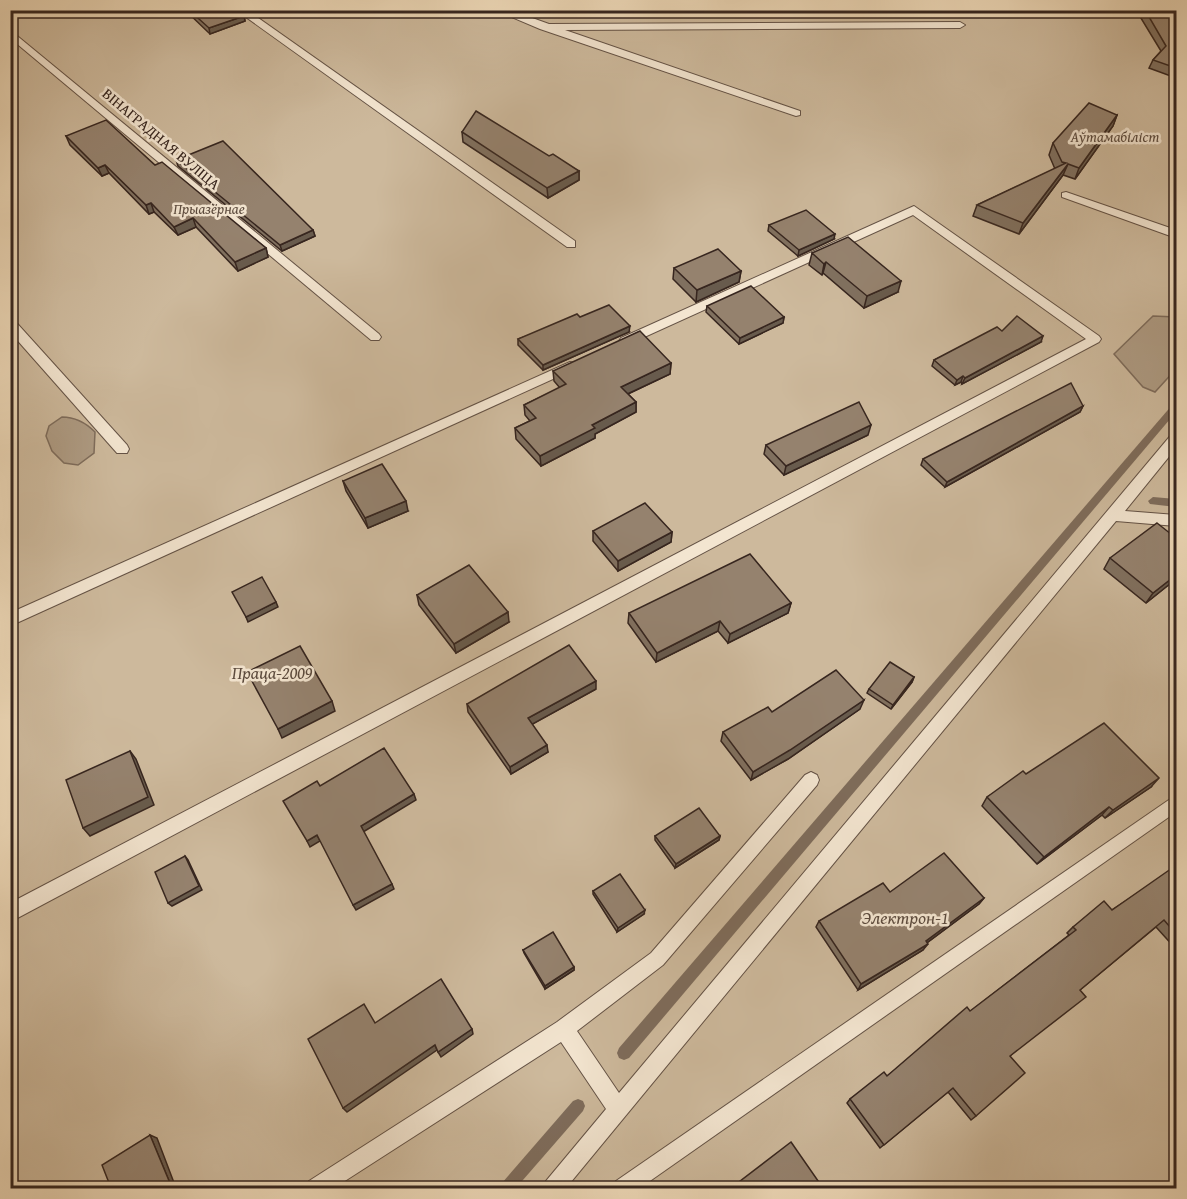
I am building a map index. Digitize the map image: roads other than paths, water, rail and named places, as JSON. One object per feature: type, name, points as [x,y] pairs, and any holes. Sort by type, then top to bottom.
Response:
[{"type":"lane","points":[[240,10],[571,244]]},
{"type":"lane","points":[[500,10],[543,27],[796,113]]},
{"type":"lane","points":[[543,27],[960,25]]},
{"type":"lane","name":"ВІНАГРАДНАЯ ВУЛІЦА","points":[[10,33],[375,337]]},
{"type":"lane","points":[[1066,195],[1172,232],[1176,221]]},
{"type":"lane","points":[[10,914],[1095,339],[914,210],[609,349]]},
{"type":"lane","points":[[10,323],[122,449]]},
{"type":"lane","points":[[10,620],[587,358]]},
{"type":"lane","points":[[553,1188],[1176,439]]},
{"type":"lane","points":[[1113,515],[1176,521]]},
{"type":"lane","points":[[316,1188],[564,1029],[657,959],[811,780]]},
{"type":"lane","points":[[624,1188],[1176,803]]},
{"type":"lane","points":[[564,1029],[619,1110]]},
{"type":"waterway","points":[[624,1053],[1176,406]]},
{"type":"waterway","points":[[1153,501],[1176,503]]},
{"type":"waterway","points":[[507,1188],[578,1106]]},
{"type":"park label","name":"Аўтамабіліст","points":[[1115,137]]},
{"type":"park label","name":"Прыазёрнае","points":[[209,209]]},
{"type":"park label","name":"Праца-2009","points":[[272,673]]},
{"type":"park label","name":"Электрон-1","points":[[905,918]]}]
